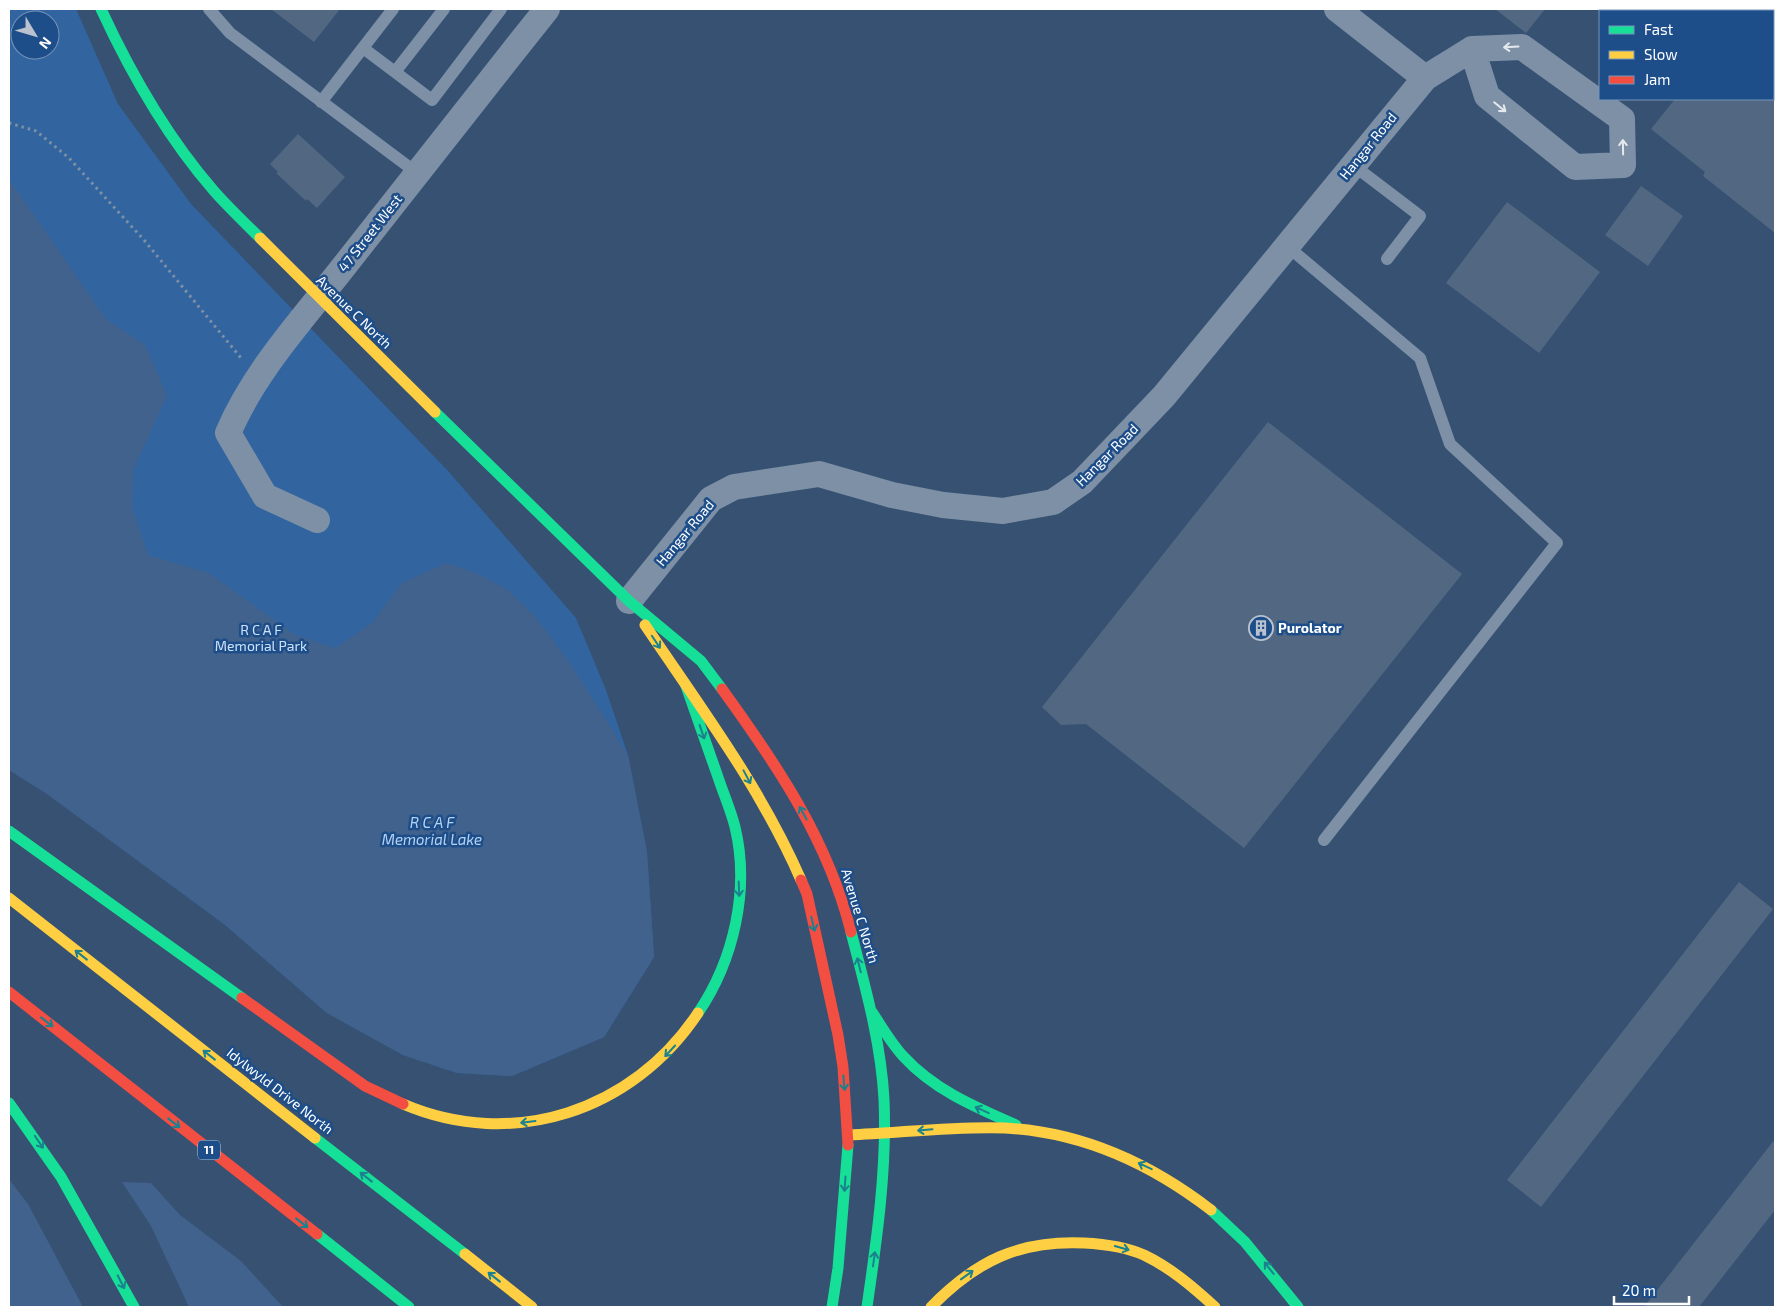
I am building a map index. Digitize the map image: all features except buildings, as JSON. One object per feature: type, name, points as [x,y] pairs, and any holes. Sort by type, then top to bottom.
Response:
[{"type":"main road","name":"Avenue C North","points":[[101,9],[126,63],[159,118],[214,192],[318,299],[630,601],[701,660],[772,760],[790,790],[822,847],[847,915],[872,1012],[884,1098],[884,1134],[880,1219],[867,1307]]},
{"type":"main road","name":"Avenue C North","points":[[630,601],[743,770],[785,844],[806,894],[839,1043],[848,1135],[838,1268],[832,1307]]},
{"type":"main road","points":[[9,831],[365,1086],[427,1114],[470,1124],[508,1125],[543,1120],[584,1109],[628,1085],[668,1054],[695,1022],[713,989],[729,947],[739,900],[736,831],[686,686]]},
{"type":"main road","name":"Idylwyld Drive North","points":[[9,898],[532,1307]]},
{"type":"main road","name":"11","points":[[9,992],[409,1307]]},
{"type":"main road","points":[[872,1012],[902,1056],[933,1084],[953,1097],[1026,1130]]},
{"type":"main road","points":[[9,1104],[29,1128],[67,1184],[134,1307]]},
{"type":"main road","points":[[848,1135],[942,1129],[1026,1130],[1076,1139],[1145,1165],[1178,1184],[1208,1206],[1235,1231],[1263,1260],[1298,1307]]},
{"type":"main road","points":[[931,1307],[969,1272],[1024,1246],[1081,1242],[1116,1245],[1142,1254],[1169,1269],[1215,1307]]},
{"type":"street","name":"47 Street West","points":[[317,520],[265,496],[228,433],[242,402],[257,378],[547,9]]},
{"type":"street","points":[[1337,9],[1425,78]]},
{"type":"street","name":"Hangar Road","points":[[630,601],[711,499],[734,486],[818,474],[892,495],[963,507],[1003,511],[1053,502],[1082,482],[1164,396],[1425,78],[1472,49],[1522,47],[1622,119],[1623,165],[1575,167],[1486,96],[1472,49]]},
{"type":"lane","points":[[209,9],[230,33],[417,173]]},
{"type":"lane","points":[[321,102],[393,9]]},
{"type":"lane","points":[[395,72],[444,9]]},
{"type":"lane","points":[[363,48],[432,100],[501,9]]},
{"type":"lane","points":[[1353,165],[1420,216],[1387,259]]},
{"type":"lane","points":[[1288,246],[1420,358],[1450,444],[1557,543],[1324,840]]},
{"type":"path","points":[[9,123],[36,131],[69,158],[144,240],[257,378]]},
{"type":"green space","name":"R C A F Memorial Lake","points":[[9,9],[76,9],[118,104],[191,204],[449,472],[576,618],[606,690],[628,755],[647,852],[654,957],[604,1037],[512,1076],[457,1073],[403,1055],[327,1013],[224,924],[47,794],[9,770]]},
{"type":"water","name":"R C A F Memorial Lake","points":[[9,179],[106,319],[145,345],[167,396],[133,471],[132,507],[148,555],[209,573],[295,635],[335,648],[372,623],[402,583],[446,563],[476,573],[507,589],[535,616],[572,666],[628,755],[647,852],[654,957],[604,1037],[512,1076],[457,1073],[403,1055],[327,1013],[224,924],[47,794],[9,770]]},
{"type":"water","points":[[9,1179],[28,1204],[83,1307],[9,1307]]},
{"type":"water","points":[[122,1182],[151,1183],[180,1215],[241,1261],[283,1307],[189,1307],[151,1226]]},
{"type":"traffic: fast","points":[[101,9],[151,104],[181,149],[214,191],[260,238]]},
{"type":"traffic: fast","points":[[435,412],[629,601],[701,661],[722,689]]},
{"type":"traffic: fast","points":[[686,686],[735,827],[741,875],[736,923],[729,947],[711,992],[698,1013]]},
{"type":"traffic: fast","points":[[9,831],[242,998]]},
{"type":"traffic: fast","points":[[851,932],[876,1035],[884,1099],[883,1177],[867,1307]]},
{"type":"traffic: fast","points":[[872,1012],[899,1051],[928,1079],[956,1096],[1016,1125]]},
{"type":"traffic: fast","points":[[9,1103],[61,1177],[134,1307]]},
{"type":"traffic: fast","points":[[315,1138],[465,1254]]},
{"type":"traffic: fast","points":[[832,1307],[838,1268],[848,1145]]},
{"type":"traffic: fast","points":[[1211,1210],[1245,1242],[1298,1307]]},
{"type":"traffic: fast","points":[[317,1234],[409,1307]]},
{"type":"traffic: slow","points":[[260,238],[435,412]]},
{"type":"traffic: slow","points":[[645,625],[749,781],[768,813],[801,880]]},
{"type":"traffic: slow","points":[[9,898],[315,1138]]},
{"type":"traffic: slow","points":[[403,1104],[445,1118],[486,1123],[528,1122],[567,1113],[605,1097],[640,1075],[671,1047],[698,1013]]},
{"type":"traffic: slow","points":[[849,1135],[946,1129],[1005,1128],[1062,1136],[1088,1143],[1140,1164],[1188,1193],[1211,1210]]},
{"type":"traffic: slow","points":[[931,1307],[965,1277],[1000,1257],[1039,1245],[1061,1243],[1115,1246],[1144,1255],[1173,1272],[1215,1307]]},
{"type":"traffic: slow","points":[[465,1254],[532,1307]]},
{"type":"traffic: jam","points":[[722,689],[762,746],[799,804],[829,866],[851,932]]},
{"type":"traffic: jam","points":[[801,880],[807,894],[838,1035],[843,1067],[848,1145]]},
{"type":"traffic: jam","points":[[9,992],[317,1234]]},
{"type":"traffic: jam","points":[[242,998],[365,1086],[403,1104]]},
{"type":"place","name":"Purolator","points":[[1261,628]]},
{"type":"park label","name":"R C A F Memorial Park","points":[[261,638]]}]
